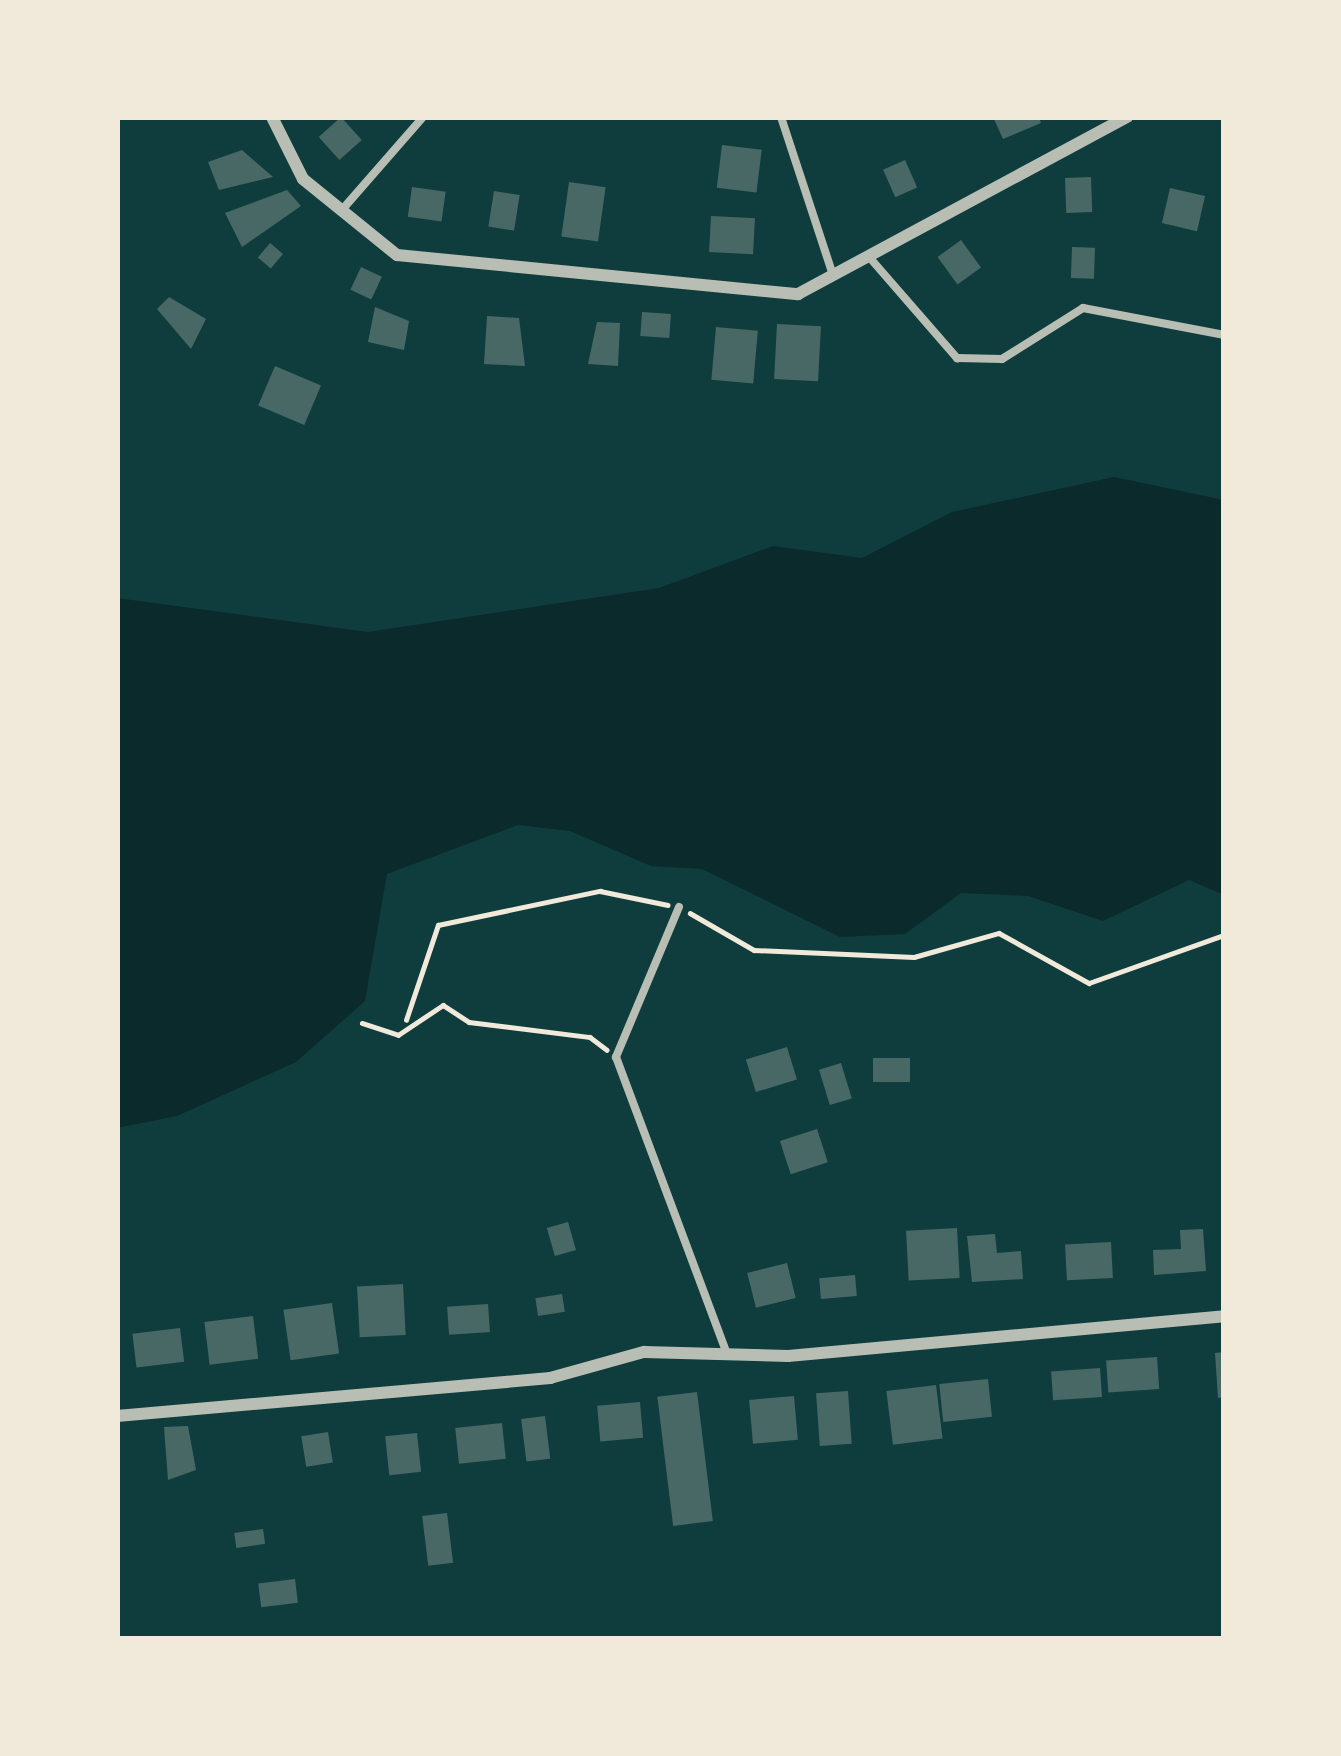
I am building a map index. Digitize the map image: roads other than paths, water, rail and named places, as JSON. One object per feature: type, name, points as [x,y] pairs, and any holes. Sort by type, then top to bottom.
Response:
[{"type":"street","points":[[272,117],[279,150],[340,212],[397,255],[798,294],[1127,117]]},
{"type":"street","points":[[117,1416],[505,1383],[644,1352],[788,1356],[1224,1316]]},
{"type":"lane","points":[[340,212],[423,117]]},
{"type":"lane","points":[[781,117],[833,276]]},
{"type":"lane","points":[[870,257],[957,358],[1002,359],[1084,308],[1224,335]]},
{"type":"lane","points":[[679,907],[616,1057],[726,1351]]},
{"type":"water","points":[[1114,477],[1224,500],[1224,895],[1189,880],[1103,921],[1028,896],[961,893],[905,934],[840,937],[702,869],[651,866],[570,831],[518,825],[387,874],[365,1001],[296,1062],[177,1116],[117,1128],[117,598],[368,632],[659,588],[773,546],[862,558],[952,512]]}]
